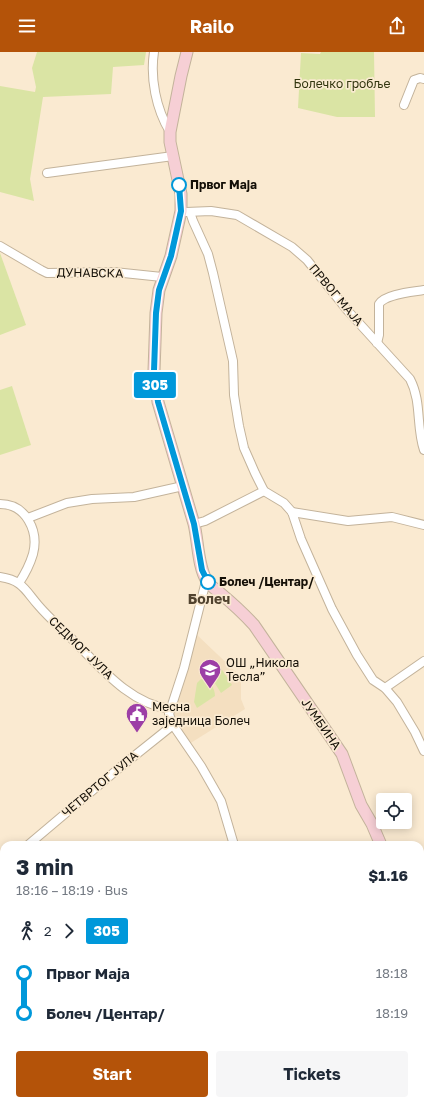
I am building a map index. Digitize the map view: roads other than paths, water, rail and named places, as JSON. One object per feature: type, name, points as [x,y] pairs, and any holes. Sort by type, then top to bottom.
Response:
[{"type":"street","points":[[154,52],[153,72],[157,101],[170,132]]},
{"type":"street","points":[[187,52],[174,107],[170,132],[173,156],[186,212],[193,221],[208,254],[213,273],[232,361],[234,394],[244,448],[264,491],[284,503],[292,512],[301,539],[332,609],[357,655],[373,680],[385,688],[397,702],[415,732],[424,751]]},
{"type":"street","points":[[404,105],[414,80],[420,78],[424,79]]},
{"type":"street","points":[[47,173],[173,156]]},
{"type":"street","name":"ПРВОГ МАЈА","points":[[186,212],[216,211],[236,215],[292,247],[307,260],[348,311],[410,379],[414,388],[419,413],[424,450]]},
{"type":"street","points":[[186,212],[162,277],[159,290],[156,313],[154,371],[158,402],[198,538],[199,556],[206,581],[184,668],[169,714],[173,724],[222,801],[233,841]]},
{"type":"street","name":"ДУНАВСКА","points":[[0,246],[47,273],[114,272],[162,277]]},
{"type":"street","points":[[377,343],[379,335],[379,304],[381,301],[391,296],[424,290]]},
{"type":"street","points":[[28,518],[67,503],[134,497],[183,486]]},
{"type":"street","points":[[194,524],[205,521],[264,491]]},
{"type":"street","points":[[0,504],[8,504],[20,509],[28,518],[33,530],[35,542],[33,554],[26,572],[19,583],[9,578],[0,577]]},
{"type":"street","points":[[292,512],[348,521],[392,518],[424,525]]},
{"type":"street","name":"ЈУМБИНА","points":[[206,581],[244,614],[254,625],[342,754],[361,805],[372,824],[379,841]]},
{"type":"street","name":"СЕДМОГ ЈУЛА","points":[[19,583],[38,604],[124,689],[160,708],[170,709]]},
{"type":"street","points":[[385,688],[424,660]]},
{"type":"street","name":"ЧЕТВРТОГ ЈУЛА","points":[[33,841],[173,724]]},
{"type":"place","name":"Првог Маја","points":[[179,185]]},
{"type":"place","name":"Болеч /Центар/","points":[[208,582]]},
{"type":"place","name":"ОШ „Никола Тесла”","points":[[210,690]]},
{"type":"place","name":"Месна заједница Болеч","points":[[137,734]]},
{"type":"district","name":"Болеч","points":[[209,599]]},
{"type":"park label","name":"Болечко гробље","points":[[342,84]]}]
